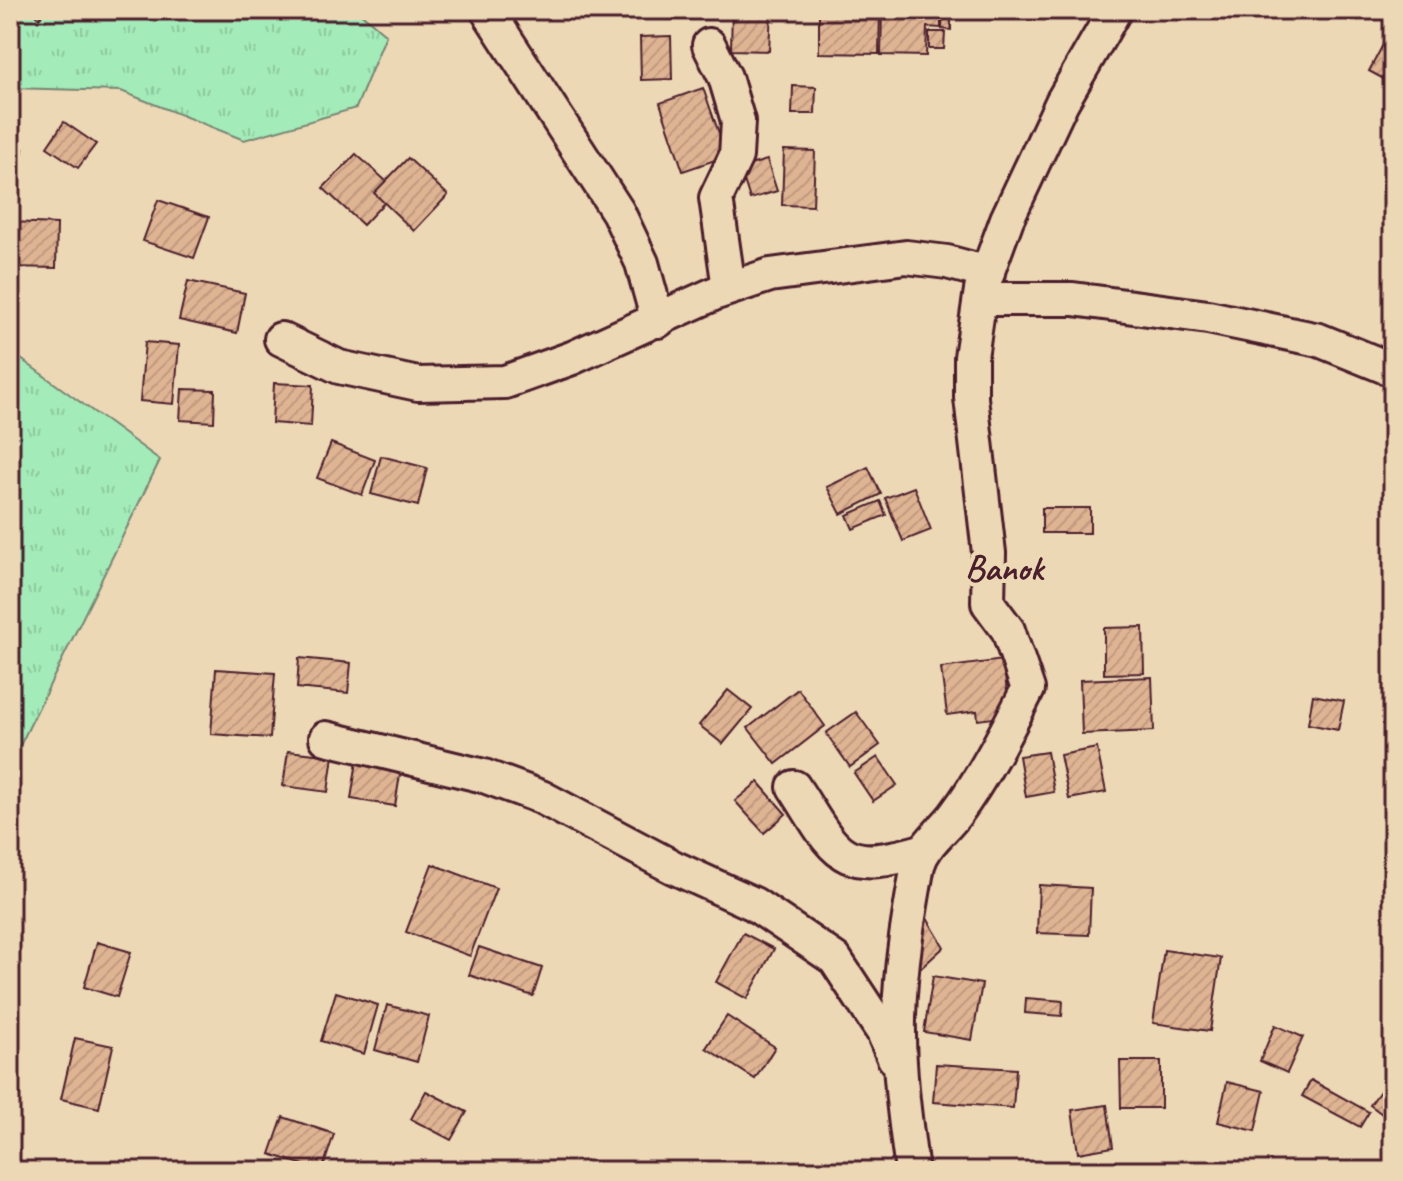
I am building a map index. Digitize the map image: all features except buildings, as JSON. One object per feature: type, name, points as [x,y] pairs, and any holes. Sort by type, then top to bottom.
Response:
[{"type":"street","points":[[487,10],[618,212],[642,263],[658,321]]},
{"type":"street","points":[[794,787],[833,848],[860,862],[891,860],[922,851],[954,816],[995,754],[1028,689],[1008,630],[988,603],[987,528],[971,398],[971,357],[984,286],[1007,219],[1062,102],[1115,10]]},
{"type":"street","points":[[709,45],[725,77],[738,121],[736,156],[716,198],[729,288]]},
{"type":"street","points":[[281,339],[339,367],[418,384],[505,382],[572,358],[729,288],[812,267],[906,257],[947,262],[984,286],[1208,317],[1319,340],[1393,370]]},
{"type":"street","points":[[326,738],[484,776],[541,797],[673,867],[754,904],[835,959],[883,1032],[900,1076]]},
{"type":"street","points":[[912,1171],[900,1076],[899,1018],[902,964],[922,851]]},
{"type":"green space","points":[[10,10],[357,10],[386,35],[356,108],[244,140],[121,91],[10,88]]},
{"type":"green space","points":[[10,351],[160,460],[10,766]]},
{"type":"district","name":"Banok","points":[[1004,568]]}]
